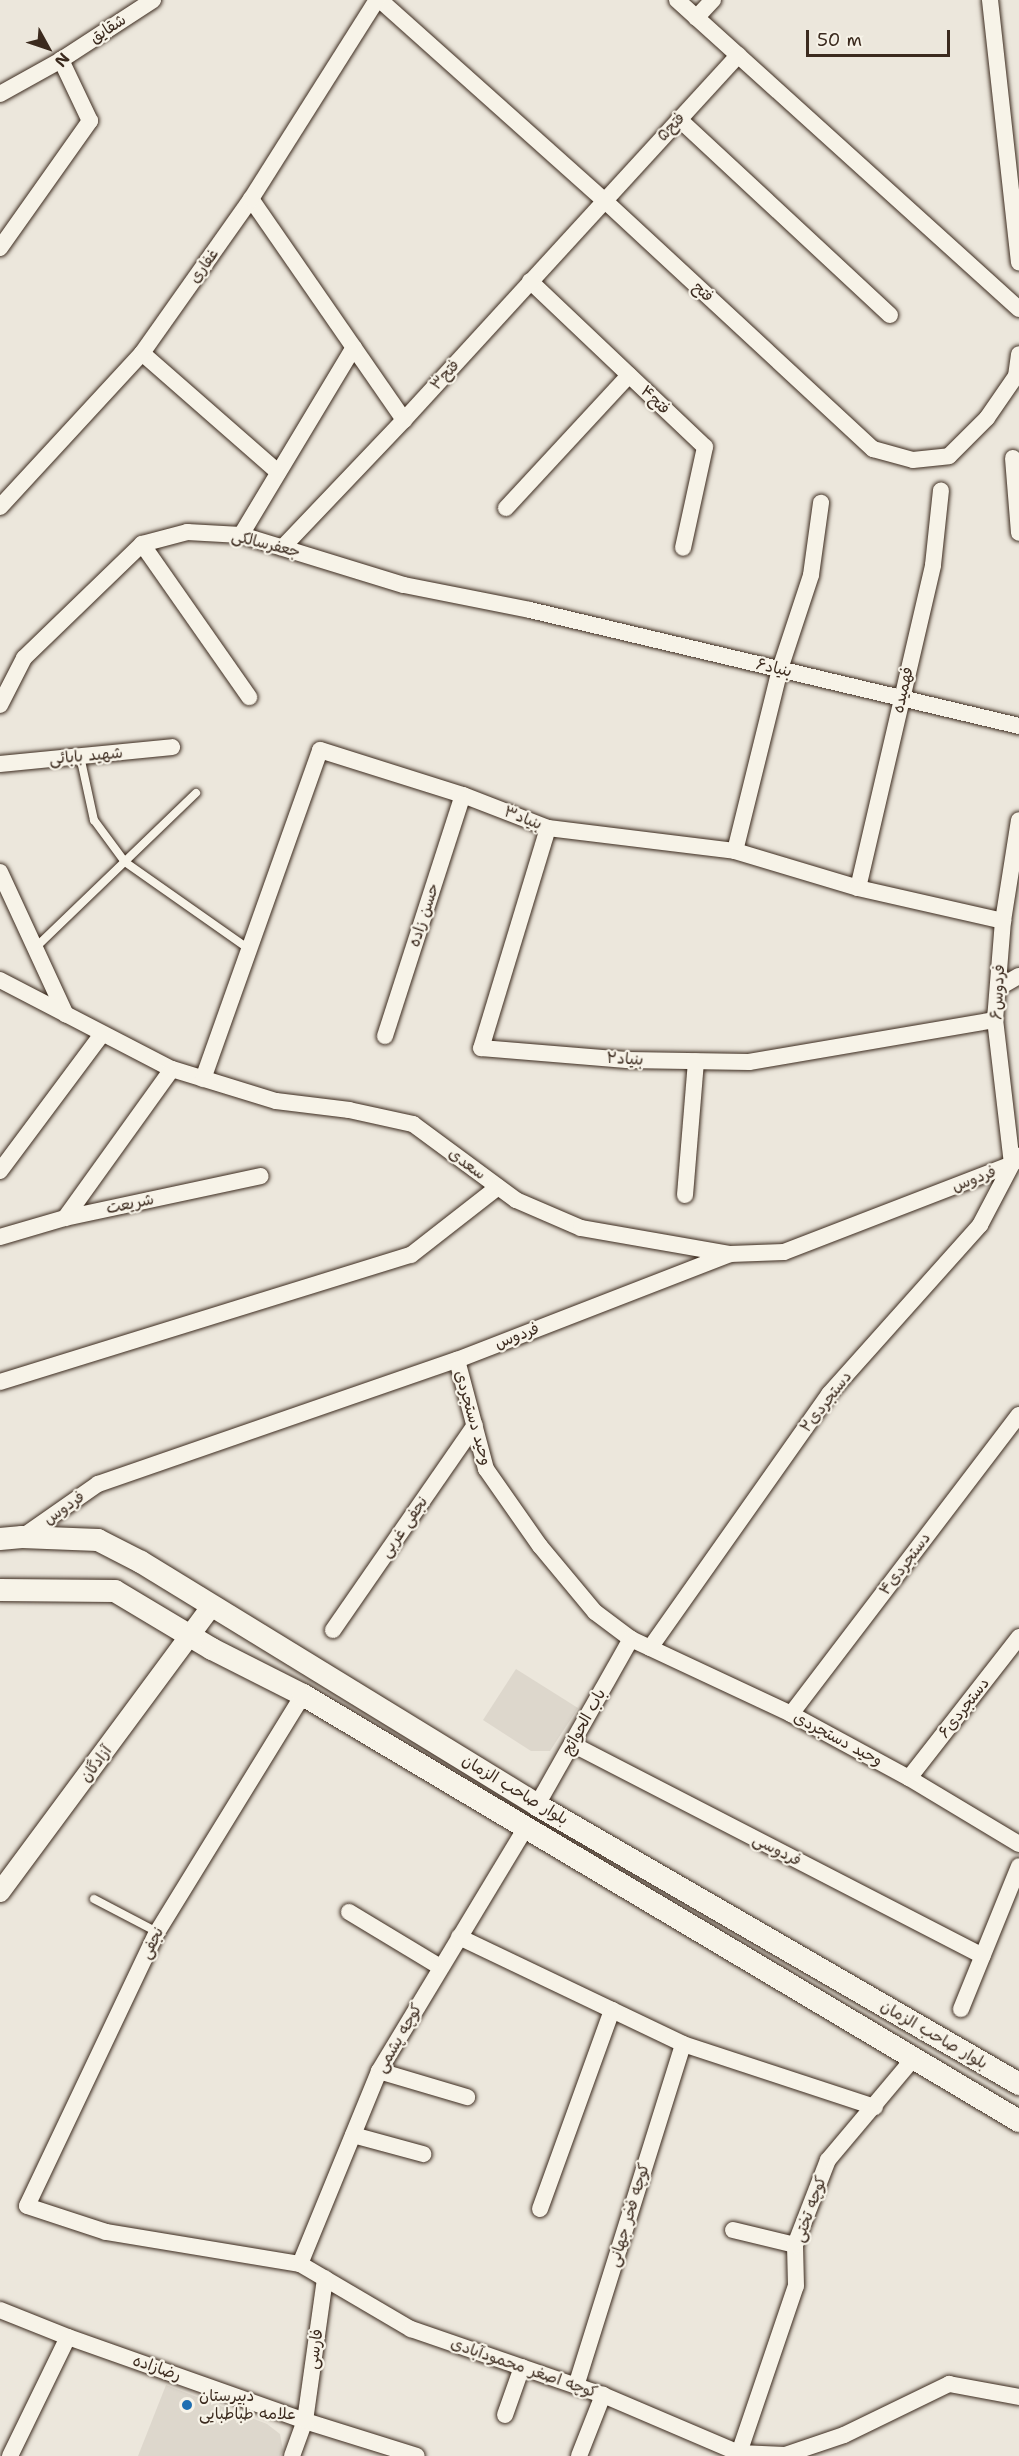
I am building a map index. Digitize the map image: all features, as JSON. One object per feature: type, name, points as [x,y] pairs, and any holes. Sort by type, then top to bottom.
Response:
[{"type":"main road","name":"بلوار صاحب الزمان","points":[[11,1538],[98,1540],[141,1562],[537,1805],[1019,2084]]},
{"type":"main road","name":"بلوار صاحب الزمان","points":[[0,1590],[115,1591],[192,1636],[303,1695],[1019,2121]]},
{"type":"street","name":"شقایق","points":[[0,94],[61,60],[153,0]]},
{"type":"street","name":"غفاری","points":[[0,507],[142,353],[251,199],[378,0]]},
{"type":"street","name":"فتح","points":[[378,0],[604,200],[873,449],[913,460],[949,456],[987,418],[1016,376],[1019,354]]},
{"type":"street","points":[[677,0],[1019,309]]},
{"type":"street","points":[[696,18],[712,0]]},
{"type":"street","points":[[990,0],[1016,190],[1019,262]]},
{"type":"street","name":"فتح۵","points":[[604,200],[738,55]]},
{"type":"street","points":[[0,248],[90,121],[61,60]]},
{"type":"street","points":[[679,118],[890,315]]},
{"type":"street","points":[[251,199],[404,420]]},
{"type":"street","name":"فتح۳","points":[[283,547],[404,420],[604,200]]},
{"type":"street","name":"فتح۴","points":[[530,281],[705,447],[683,548]]},
{"type":"street","points":[[241,535],[354,347]]},
{"type":"street","points":[[142,353],[278,472]]},
{"type":"street","points":[[506,508],[629,375]]},
{"type":"street","points":[[1014,458],[1019,533]]},
{"type":"street","name":"فهمیده","points":[[858,888],[933,565],[941,490]]},
{"type":"street","points":[[735,851],[780,669],[811,575],[820,503]]},
{"type":"street","name":"جعفرسالکی","points":[[0,705],[24,658],[141,544],[188,532],[241,535],[404,585],[530,610]]},
{"type":"street","points":[[141,544],[249,697]]},
{"type":"street","name":"بنیاد۶","points":[[530,610],[1019,726]]},
{"type":"street","name":"شهید بابائی","points":[[0,764],[172,747]]},
{"type":"street","name":"بنیاد۳","points":[[249,949],[320,750],[463,795],[548,828],[735,851],[858,888],[1003,921]]},
{"type":"street","name":"حسن زاده","points":[[385,1036],[463,795]]},
{"type":"street","name":"فردوس۶","points":[[1015,1160],[995,1020],[1003,921],[1019,820]]},
{"type":"street","name":"بنیاد۲","points":[[548,828],[481,1048],[627,1060],[749,1062],[995,1020]]},
{"type":"street","points":[[0,872],[66,1015]]},
{"type":"street","points":[[1006,904],[1019,892]]},
{"type":"street","points":[[203,1079],[249,949]]},
{"type":"street","points":[[998,988],[1019,976]]},
{"type":"street","name":"سعدی","points":[[0,980],[172,1069],[276,1101],[349,1110],[413,1124],[516,1200],[581,1228],[730,1254]]},
{"type":"street","points":[[0,1171],[102,1034]]},
{"type":"street","points":[[685,1195],[696,1061]]},
{"type":"street","points":[[65,1218],[172,1069]]},
{"type":"street","name":"فردوس","points":[[11,1538],[98,1484],[457,1360],[730,1254],[784,1252],[1015,1160]]},
{"type":"street","name":"دستجردی۲","points":[[650,1648],[829,1394],[980,1224],[1015,1160]]},
{"type":"street","name":"شریعت","points":[[0,1237],[65,1218],[261,1176]]},
{"type":"street","points":[[0,1382],[411,1255],[498,1187]]},
{"type":"street","name":"وحید دستجردی","points":[[457,1360],[486,1469],[540,1546],[595,1612],[631,1639],[791,1714],[909,1778],[1019,1844]]},
{"type":"street","name":"دستجردی۴","points":[[791,1714],[1019,1415]]},
{"type":"street","name":"نجفی غربی","points":[[333,1630],[475,1425]]},
{"type":"street","name":"آزادگان","points":[[0,1892],[212,1606]]},
{"type":"street","name":"دستجردی۶","points":[[909,1778],[1019,1637]]},
{"type":"street","name":"باب الحوائج","points":[[537,1805],[631,1639]]},
{"type":"street","name":"نجفی","points":[[27,2206],[156,1932],[303,1695]]},
{"type":"street","name":"فردوسی","points":[[572,1744],[983,1956]]},
{"type":"street","name":"کوچه پشمی","points":[[300,2264],[379,2071],[525,1827]]},
{"type":"street","points":[[961,2009],[1019,1866]]},
{"type":"street","points":[[349,1912],[440,1967]]},
{"type":"street","points":[[459,1937],[683,2044],[875,2107]]},
{"type":"street","points":[[540,2209],[612,2010]]},
{"type":"street","name":"کوچه فخر جهانی","points":[[576,2386],[683,2044]]},
{"type":"street","name":"کوچه تختی","points":[[739,2453],[796,2286],[795,2245],[828,2160],[914,2059]]},
{"type":"street","points":[[379,2071],[467,2097]]},
{"type":"street","points":[[353,2135],[423,2154]]},
{"type":"street","name":"کوچه اصغر محمودآبادی","points":[[27,2206],[106,2232],[300,2264],[411,2329],[603,2395],[739,2453],[786,2455],[844,2435],[949,2384],[1019,2397]]},
{"type":"street","points":[[733,2230],[795,2245]]},
{"type":"street","name":"فارسی","points":[[292,2456],[305,2421],[325,2278]]},
{"type":"street","name":"رضازاده","points":[[0,2310],[68,2337],[393,2452],[417,2456]]},
{"type":"street","points":[[10,2456],[68,2337]]},
{"type":"street","points":[[505,2415],[522,2367]]},
{"type":"street","points":[[579,2456],[603,2395]]},
{"type":"lane","points":[[80,756],[93,819],[125,861],[249,949]]},
{"type":"lane","points":[[34,949],[196,793]]},
{"type":"lane","points":[[94,1899],[156,1932]]},
{"type":"shaded area","points":[[516,1669],[578,1708],[550,1751],[531,1751],[483,1720]]},
{"type":"shaded area","name":"دبیرستان علامه طباطبایی","points":[[166,2385],[267,2424],[280,2434],[283,2450],[280,2456],[138,2456]]},
{"type":"place","name":"دبیرستان علامه طباطبایی","points":[[187,2405]]}]
